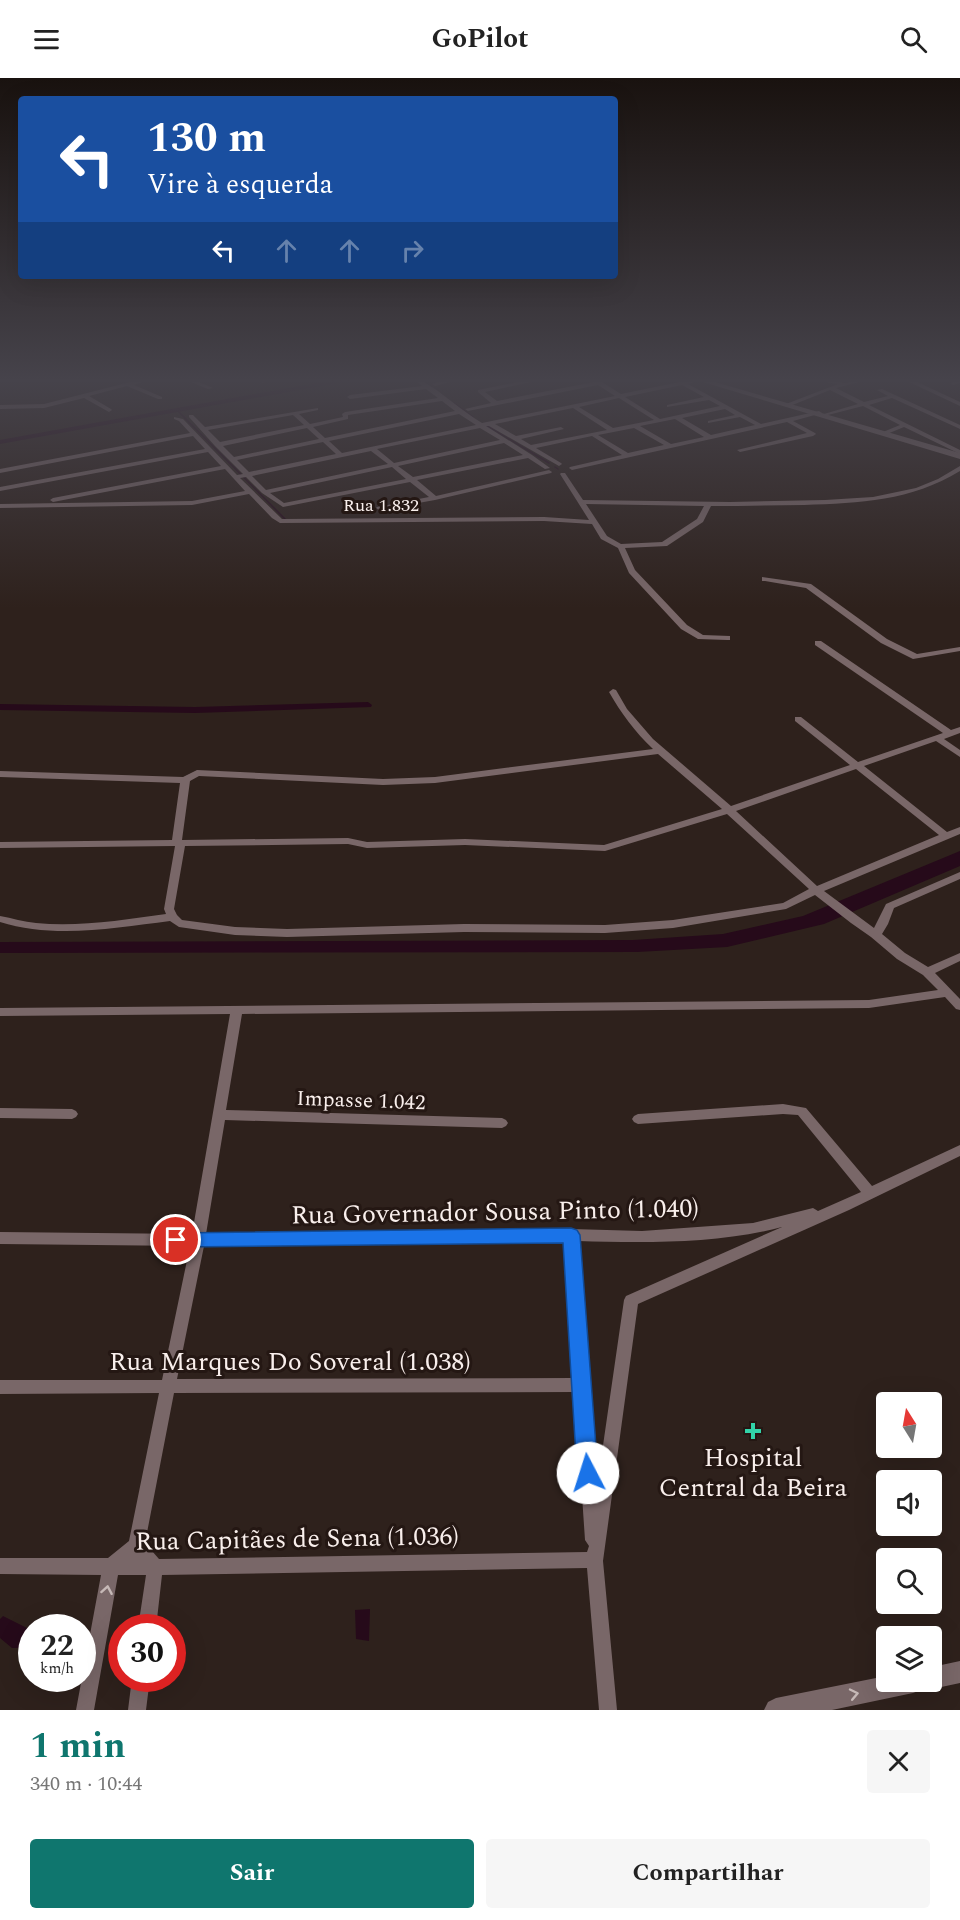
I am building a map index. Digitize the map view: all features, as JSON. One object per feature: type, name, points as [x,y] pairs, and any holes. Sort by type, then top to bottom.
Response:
[{"type":"street","points":[[0,471],[78,456]]},
{"type":"street","points":[[0,489],[177,456]]},
{"type":"street","name":"Rua 1.832","points":[[215,456],[273,517],[288,522],[394,519],[593,522]]},
{"type":"street","points":[[228,456],[264,492],[283,505],[529,456]]},
{"type":"street","points":[[231,459],[245,456]]},
{"type":"street","points":[[236,477],[335,456]]},
{"type":"street","points":[[382,456],[435,498]]},
{"type":"street","points":[[264,492],[432,456]]},
{"type":"street","points":[[530,456],[548,470],[563,474],[570,472],[572,468]]},
{"type":"street","points":[[546,456],[572,468],[627,456]]},
{"type":"street","points":[[47,462],[60,479]]},
{"type":"street","points":[[379,508],[435,498],[548,470],[559,464]]},
{"type":"street","points":[[54,502],[226,467]]},
{"type":"street","points":[[583,502],[708,505],[872,500],[918,489],[937,482],[960,468]]},
{"type":"street","points":[[563,474],[604,537],[619,546],[664,544],[700,520],[708,505]]},
{"type":"street","points":[[44,482],[54,502]]},
{"type":"street","points":[[0,506],[54,502],[192,503],[251,492]]},
{"type":"street","points":[[619,546],[627,565],[638,579],[684,627],[701,637],[727,638]]},
{"type":"street","points":[[765,579],[808,586],[884,641],[916,657],[960,649]]},
{"type":"street","points":[[818,643],[949,734]]},
{"type":"street","points":[[613,692],[630,722],[661,751],[816,890],[854,922],[876,934],[901,956],[927,972],[960,1006]]},
{"type":"street","points":[[798,719],[860,765],[946,836]]},
{"type":"street","points":[[0,845],[348,841],[368,845],[465,842],[605,848],[729,810],[960,730]]},
{"type":"street","points":[[937,738],[960,754]]},
{"type":"street","points":[[0,774],[185,780],[197,773],[383,782],[435,780],[661,751]]},
{"type":"street","points":[[185,780],[179,843],[170,897],[172,917],[179,923],[196,927],[287,933],[465,928],[494,931],[542,927],[605,929],[673,924],[786,906],[816,890],[960,830]]},
{"type":"street","points":[[876,934],[882,928],[886,911],[890,906],[960,875]]},
{"type":"street","points":[[1,918],[14,925],[68,926],[172,917]]},
{"type":"street","points":[[927,972],[960,957]]},
{"type":"street","points":[[0,1012],[870,1004],[945,993]]},
{"type":"street","points":[[85,1710],[111,1567],[136,1546],[198,1240],[237,1009]]},
{"type":"street","points":[[638,1119],[783,1109],[802,1111],[870,1193]]},
{"type":"street","points":[[0,1113],[72,1114]]},
{"type":"street","name":"Impasse 1.042","points":[[219,1115],[502,1123]]},
{"type":"street","points":[[595,1560],[631,1300],[844,1206],[960,1150]]},
{"type":"street","name":"Rua Governador Sousa Pinto (1.040)","points":[[0,1239],[198,1240],[571,1235],[642,1237],[753,1229],[844,1206]]},
{"type":"street","points":[[571,1235],[580,1385],[608,1710]]},
{"type":"street","name":"Rua Marques Do Soveral (1.038)","points":[[0,1387],[580,1385]]},
{"type":"street","points":[[136,1546],[155,1567],[149,1614]]},
{"type":"street","name":"Rua Capitães de Sena (1.036)","points":[[0,1566],[155,1567],[595,1560]]},
{"type":"street","points":[[942,1676],[960,1672]]},
{"type":"street","points":[[776,1710],[876,1690]]},
{"type":"street","points":[[136,1710],[139,1692]]},
{"type":"shaded area","points":[[960,851],[960,866],[824,924],[727,947],[637,952],[0,953],[0,942],[633,940],[723,934],[803,916]]},
{"type":"shaded area","points":[[370,1609],[369,1641],[356,1639],[355,1610]]},
{"type":"shaded area","points":[[3,1616],[18,1624],[18,1648],[12,1648],[0,1638],[0,1619]]},
{"type":"waterway","points":[[223,456],[285,519]]},
{"type":"waterway","points":[[538,456],[549,463]]},
{"type":"waterway","points":[[0,707],[195,710],[368,705]]},
{"type":"place","name":"Hospital Central da Beira","points":[[753,1431]]},
{"type":"route","points":[[176,1240],[571,1235],[588,1473]]}]
